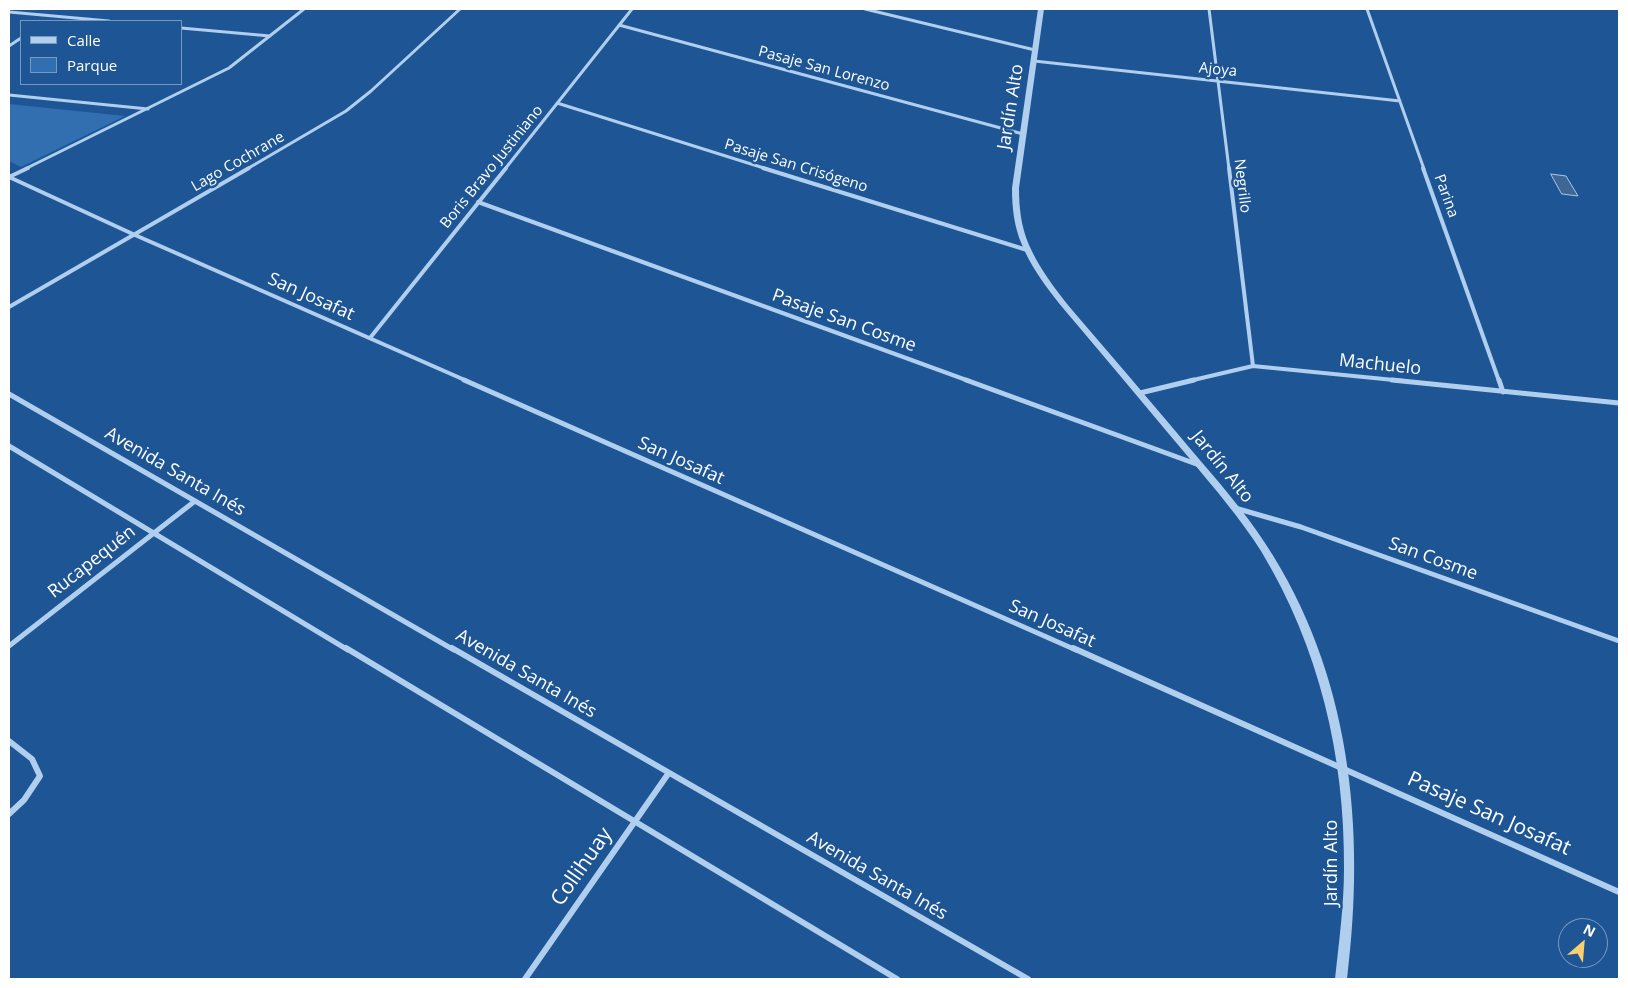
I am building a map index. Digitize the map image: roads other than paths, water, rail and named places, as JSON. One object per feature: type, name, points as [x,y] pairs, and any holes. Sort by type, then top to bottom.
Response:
[{"type":"street","points":[[9,177],[229,68],[304,9]]},
{"type":"street","name":"Lago Cochrane","points":[[9,307],[136,235],[346,111],[371,92],[460,9]]},
{"type":"street","name":"Boris Bravo Justiniano","points":[[370,338],[632,9]]},
{"type":"street","points":[[865,9],[1036,50]]},
{"type":"street","name":"Jardín Alto","points":[[1041,9],[1018,168],[1016,207],[1019,228],[1027,250],[1040,273],[1058,297],[1235,508],[1264,550],[1290,595],[1309,634],[1324,676],[1336,721],[1344,768],[1350,865],[1348,917],[1341,979]]},
{"type":"street","name":"Negrillo","points":[[1209,9],[1252,366]]},
{"type":"street","name":"Parina","points":[[1367,9],[1503,392]]},
{"type":"street","points":[[9,12],[98,20]]},
{"type":"street","points":[[50,20],[56,16]]},
{"type":"street","name":"Pasaje San Lorenzo","points":[[619,26],[1023,134]]},
{"type":"street","points":[[182,28],[270,36]]},
{"type":"street","points":[[9,46],[20,39]]},
{"type":"street","name":"Ajoya","points":[[1034,61],[1400,101]]},
{"type":"street","points":[[9,96],[148,109]]},
{"type":"street","name":"Pasaje San Crisógeno","points":[[557,103],[1027,250]]},
{"type":"street","name":"San Josafat","points":[[9,177],[136,235],[1344,768]]},
{"type":"street","name":"Pasaje San Cosme","points":[[478,202],[1200,465]]},
{"type":"street","name":"Machuelo","points":[[1140,393],[1252,366],[1619,404]]},
{"type":"street","name":"Avenida Santa Inés","points":[[9,394],[1028,979]]},
{"type":"street","points":[[9,446],[897,979]]},
{"type":"street","name":"Rucapequén","points":[[9,646],[195,501]]},
{"type":"street","name":"San Cosme","points":[[1235,508],[1301,527],[1619,641]]},
{"type":"street","points":[[9,741],[32,759],[40,776],[24,800],[9,814]]},
{"type":"street","name":"Pasaje San Josafat","points":[[1344,768],[1619,892]]},
{"type":"street","name":"Collihuay","points":[[524,979],[668,774]]}]
